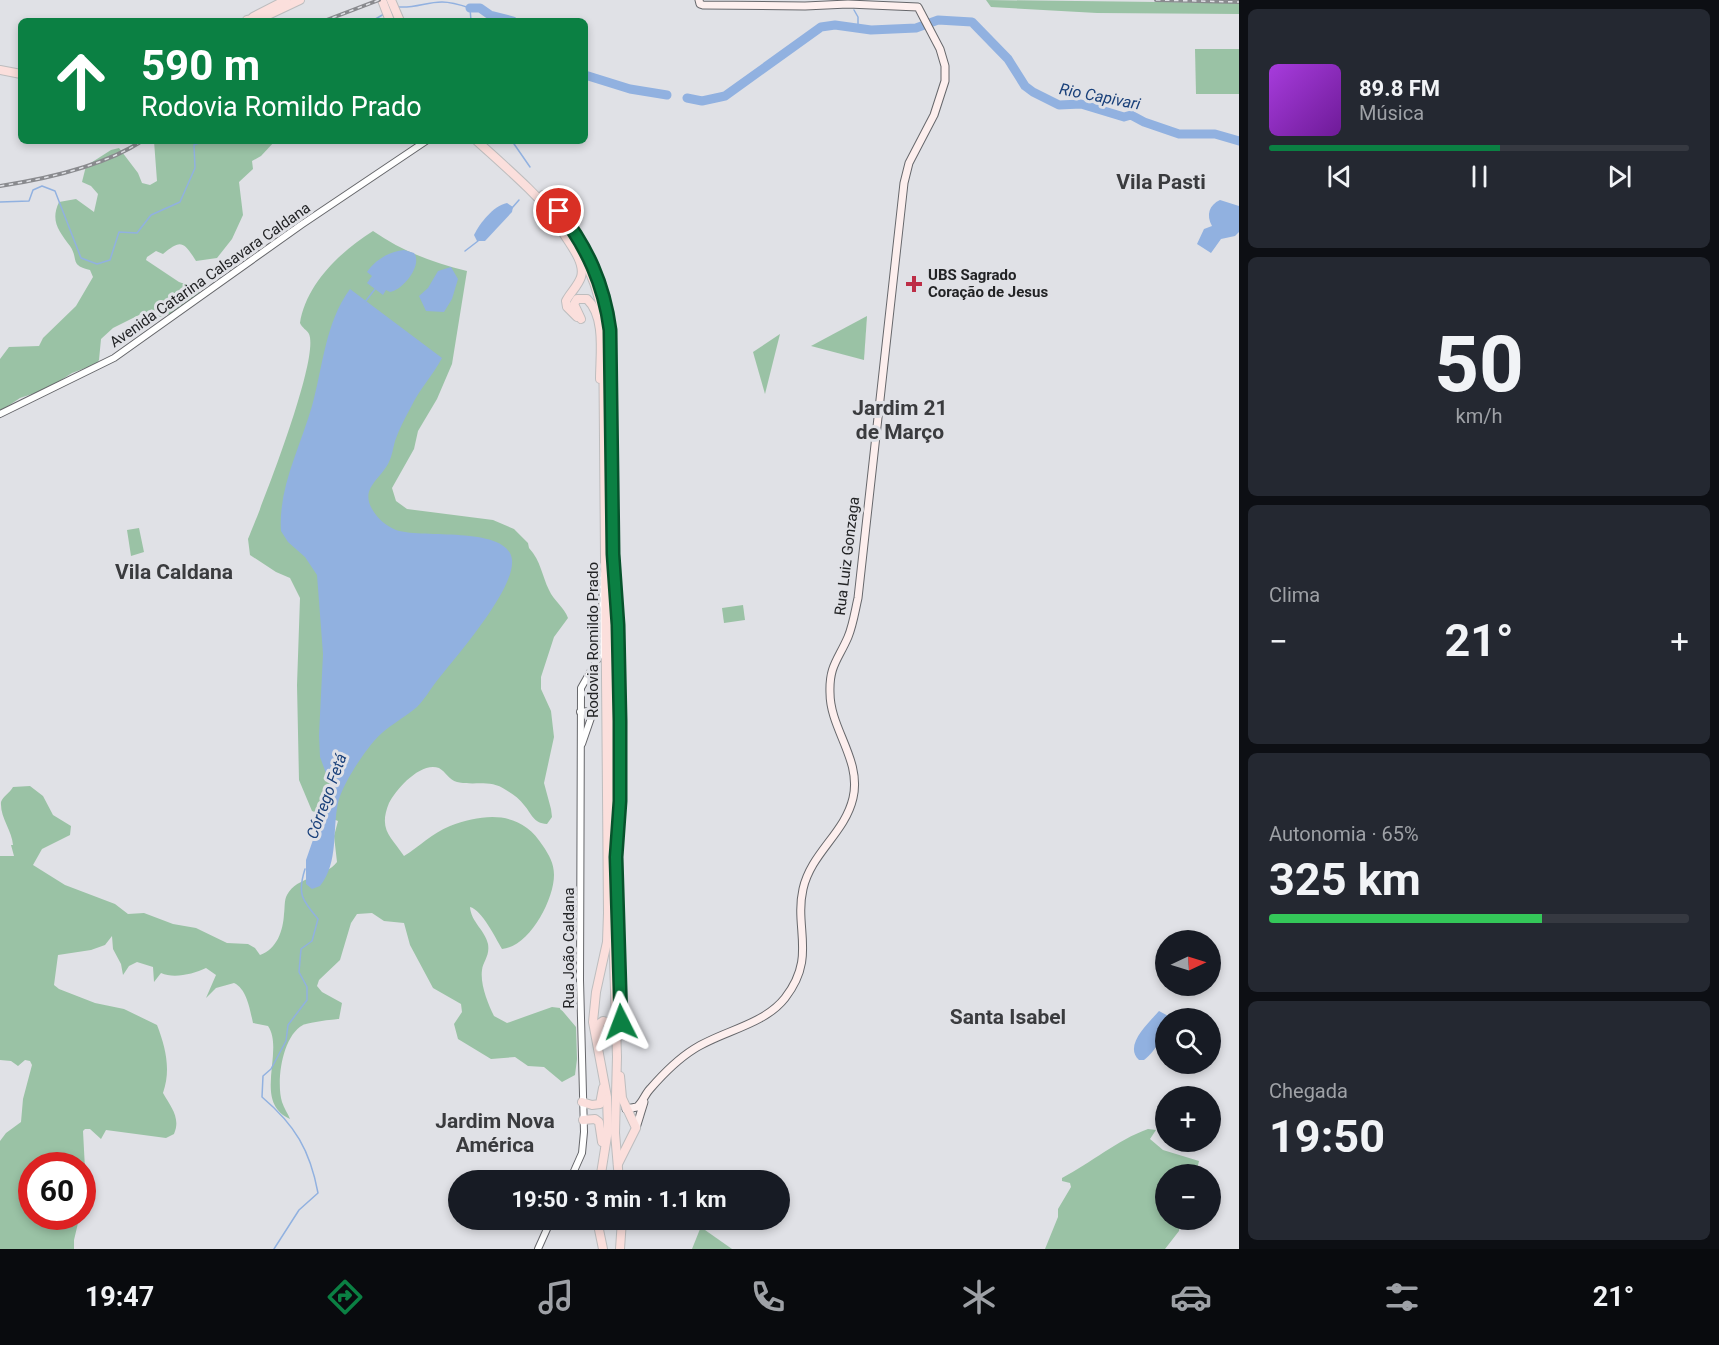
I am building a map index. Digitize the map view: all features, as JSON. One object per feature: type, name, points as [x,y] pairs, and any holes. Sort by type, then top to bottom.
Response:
[{"type":"main road","points":[[249,18],[286,0]]},
{"type":"main road","points":[[258,18],[300,0]]},
{"type":"main road","points":[[382,0],[389,18]]},
{"type":"main road","points":[[391,0],[399,18]]},
{"type":"main road","name":"Rua Luiz Gonzaga","points":[[626,1109],[635,1108],[670,1068],[693,1049],[768,1013],[787,996],[799,972],[802,959],[803,890],[810,868],[844,821],[854,795],[850,758],[831,705],[830,681],[832,666],[852,626],[858,598],[905,172],[938,106],[945,81],[943,56],[918,6],[716,5],[705,1]]},
{"type":"main road","points":[[0,70],[18,73]]},
{"type":"main road","name":"Rodovia Romildo Prado","points":[[484,144],[552,211],[579,248],[596,285],[604,329],[608,930],[593,1022],[607,1097],[608,1130],[601,1170]]},
{"type":"main road","name":"Rodovia Romildo Prado","points":[[484,144],[559,211],[583,245],[604,294],[610,338],[615,583],[612,646],[613,959],[619,1060],[615,1133],[618,1165]]},
{"type":"main road","points":[[552,211],[555,223],[582,268],[581,278],[567,298],[567,307],[580,319],[574,304],[578,299],[587,299],[596,312],[600,379],[605,398]]},
{"type":"main road","points":[[582,1102],[589,1105],[600,1104],[604,1077],[597,1038],[601,1022],[608,1021],[615,1029],[621,1094],[636,1128],[618,1170]]},
{"type":"main road","name":"Rua Luiz Gonzaga","points":[[636,1128],[645,1096]]},
{"type":"main road","points":[[584,1120],[595,1119],[600,1124],[602,1146],[600,1170]]},
{"type":"main road","points":[[599,1230],[603,1249]]},
{"type":"main road","points":[[620,1249],[621,1230]]},
{"type":"street","name":"Avenida Catarina Calsavara Caldana","points":[[0,414],[114,358],[301,225],[422,144]]},
{"type":"street","name":"Rua João Caldana","points":[[574,1170],[582,1153],[584,1120],[582,1102],[581,688],[601,652],[601,582],[606,555]]},
{"type":"street","points":[[580,712],[589,711],[592,715],[580,752]]},
{"type":"street","points":[[537,1249],[546,1230]]},
{"type":"green space","points":[[986,0],[1239,3],[1239,14],[1097,13],[991,7]]},
{"type":"green space","points":[[1195,49],[1239,49],[1239,94],[1196,94]]},
{"type":"green space","points":[[154,144],[272,144],[261,156],[252,161],[253,169],[239,182],[243,215],[232,239],[217,258],[196,261],[188,249],[181,244],[163,254],[156,251],[147,257],[146,260],[179,282],[194,287],[200,292],[186,309],[156,318],[145,312],[113,328],[101,339],[99,360],[96,364],[72,373],[47,389],[20,398],[5,408],[0,415],[0,359],[9,347],[39,346],[43,338],[76,306],[93,277],[90,270],[77,264],[73,251],[57,226],[55,215],[59,202],[76,199],[94,212],[98,194],[91,186],[82,182],[86,166],[111,150],[119,148],[138,173],[142,183],[150,185],[157,181]]},
{"type":"green space","points":[[373,231],[418,256],[467,271],[452,364],[437,399],[418,431],[414,449],[392,488],[396,501],[407,509],[493,520],[514,529],[528,543],[539,563],[549,590],[568,618],[554,637],[541,677],[541,689],[551,711],[554,737],[544,783],[552,817],[547,824],[536,820],[518,799],[500,787],[457,782],[439,768],[432,767],[417,772],[397,791],[389,803],[385,826],[404,856],[443,829],[476,819],[489,817],[513,820],[534,834],[549,856],[553,867],[550,897],[538,921],[522,940],[502,949],[484,918],[470,907],[488,944],[482,981],[494,1016],[507,1023],[552,1007],[560,1008],[576,1027],[575,1075],[562,1082],[544,1067],[528,1066],[515,1057],[491,1059],[458,1039],[454,1024],[462,1012],[461,1004],[433,988],[410,945],[404,923],[384,921],[372,913],[357,914],[351,923],[340,960],[319,980],[317,986],[322,992],[342,1003],[339,1019],[303,1025],[290,1039],[282,1060],[280,1093],[290,1119],[279,1111],[273,1101],[271,1089],[272,1036],[268,1026],[253,1023],[242,990],[234,983],[216,988],[206,998],[216,975],[206,968],[184,975],[172,976],[161,973],[154,982],[153,967],[137,962],[129,966],[123,975],[121,964],[113,949],[112,936],[105,945],[91,950],[58,955],[54,985],[95,1003],[124,1009],[157,1025],[163,1042],[167,1067],[163,1093],[176,1118],[174,1134],[166,1138],[106,1130],[101,1139],[90,1129],[85,1129],[83,1131],[84,1152],[18,1152],[18,1230],[76,1230],[74,1249],[0,1249],[0,1141],[6,1133],[21,1122],[23,1099],[32,1065],[30,1061],[25,1060],[18,1066],[11,1061],[0,1060],[0,856],[14,856],[12,840],[1,808],[3,798],[13,787],[30,786],[43,796],[53,815],[71,826],[70,835],[42,849],[33,865],[65,885],[115,904],[128,914],[144,913],[173,924],[196,928],[227,943],[248,944],[260,955],[271,948],[278,939],[287,895],[297,884],[326,871],[337,862],[334,836],[338,821],[312,811],[299,780],[297,685],[300,598],[290,578],[250,555],[248,539],[288,434],[306,372],[310,349],[309,334],[300,323],[309,295],[337,259]]},
{"type":"green space","points":[[867,316],[864,360],[811,346]]},
{"type":"green space","points":[[780,334],[765,394],[753,352]]},
{"type":"green space","points":[[139,528],[144,552],[131,556],[127,530]]},
{"type":"green space","points":[[743,605],[745,620],[724,623],[722,608]]},
{"type":"green space","points":[[1148,1129],[1155,1130],[1150,1139],[1155,1143],[1155,1152],[1170,1152],[1199,1161],[1198,1164],[1155,1164],[1155,1230],[1179,1230],[1165,1249],[1045,1249],[1058,1217],[1058,1209],[1071,1187],[1070,1183],[1062,1181],[1062,1178]]},
{"type":"green space","points":[[700,1230],[705,1230],[732,1249],[692,1249]]},
{"type":"water","points":[[1220,200],[1239,206],[1239,232],[1235,236],[1221,239],[1211,253],[1197,244],[1204,229],[1212,226],[1209,218],[1210,211],[1213,205]]},
{"type":"water","points":[[507,203],[513,207],[512,212],[485,241],[477,241],[474,235],[483,220],[492,211]]},
{"type":"water","points":[[404,250],[414,253],[416,264],[414,270],[400,287],[390,292],[386,290],[383,295],[367,283],[372,276],[367,272],[383,257]]},
{"type":"water","points":[[451,267],[458,279],[452,299],[444,312],[426,311],[419,296],[428,288],[438,271]]},
{"type":"water","points":[[350,289],[442,358],[414,401],[398,432],[389,462],[370,489],[369,502],[376,516],[396,530],[462,535],[496,542],[507,549],[512,560],[504,588],[469,641],[420,704],[379,736],[353,770],[338,803],[330,867],[320,886],[312,889],[306,884],[306,860],[330,791],[330,784],[320,757],[323,654],[317,575],[305,557],[288,542],[281,531],[281,515],[286,484],[312,406],[330,331],[335,316]]},
{"type":"water","points":[[1155,1016],[1155,1048],[1144,1060],[1139,1060],[1134,1048],[1144,1028]]},
{"type":"waterway","name":"Rio Capivari","points":[[399,7],[436,2],[452,3],[470,8],[471,18]]},
{"type":"waterway","name":"Rio Capivari","points":[[470,8],[480,8],[490,15],[502,18]]},
{"type":"waterway","points":[[854,10],[858,17],[858,29]]},
{"type":"waterway","name":"Rio Capivari","points":[[377,18],[384,14]]},
{"type":"waterway","name":"Rio Capivari","points":[[687,98],[702,101],[725,96],[821,27],[835,25],[871,30],[916,28],[938,20],[972,22],[1008,59],[1025,86],[1059,105],[1081,104],[1124,117],[1131,115],[1179,134],[1215,134],[1239,141]]},
{"type":"waterway","name":"Rio Capivari","points":[[588,76],[630,89],[667,95]]},
{"type":"waterway","name":"Rio Capivari","points":[[0,202],[29,201],[33,190],[42,186],[55,191],[81,258],[97,264],[110,260],[119,232],[137,233],[151,215],[180,202],[195,168],[194,145],[196,144]]},
{"type":"waterway","name":"Córrego Fetá","points":[[514,144],[530,167]]},
{"type":"waterway","name":"Córrego Fetá","points":[[512,208],[519,200]]},
{"type":"waterway","name":"Córrego Fetá","points":[[465,251],[478,241]]},
{"type":"waterway","name":"Córrego Fetá","points":[[365,302],[375,289]]},
{"type":"waterway","name":"Córrego Fetá","points":[[274,1249],[299,1210],[318,1193],[311,1164],[299,1139],[284,1118],[262,1097],[263,1076],[271,1069],[286,1041],[288,1025],[307,1000],[307,987],[299,972],[301,949],[312,941],[318,919],[302,896],[301,885],[305,869]]},
{"type":"railway","points":[[332,18],[379,0]]},
{"type":"railway","points":[[1156,0],[1239,2]]},
{"type":"railway","points":[[0,186],[74,170],[110,158],[137,144]]},
{"type":"place","name":"UBS Sagrado Coração de Jesus","points":[[914,284]]},
{"type":"district","name":"Vila Pasti","points":[[1161,182]]},
{"type":"district","name":"Jardim 21 de Março","points":[[900,420]]},
{"type":"district","name":"Vila Caldana","points":[[174,572]]},
{"type":"district","name":"Santa Isabel","points":[[1008,1017]]},
{"type":"district","name":"Jardim Nova América","points":[[495,1133]]},
{"type":"route","points":[[559,211],[583,245],[598,276],[604,294],[610,330],[613,554],[618,625],[620,721],[620,801],[616,857],[621,1022]]}]
